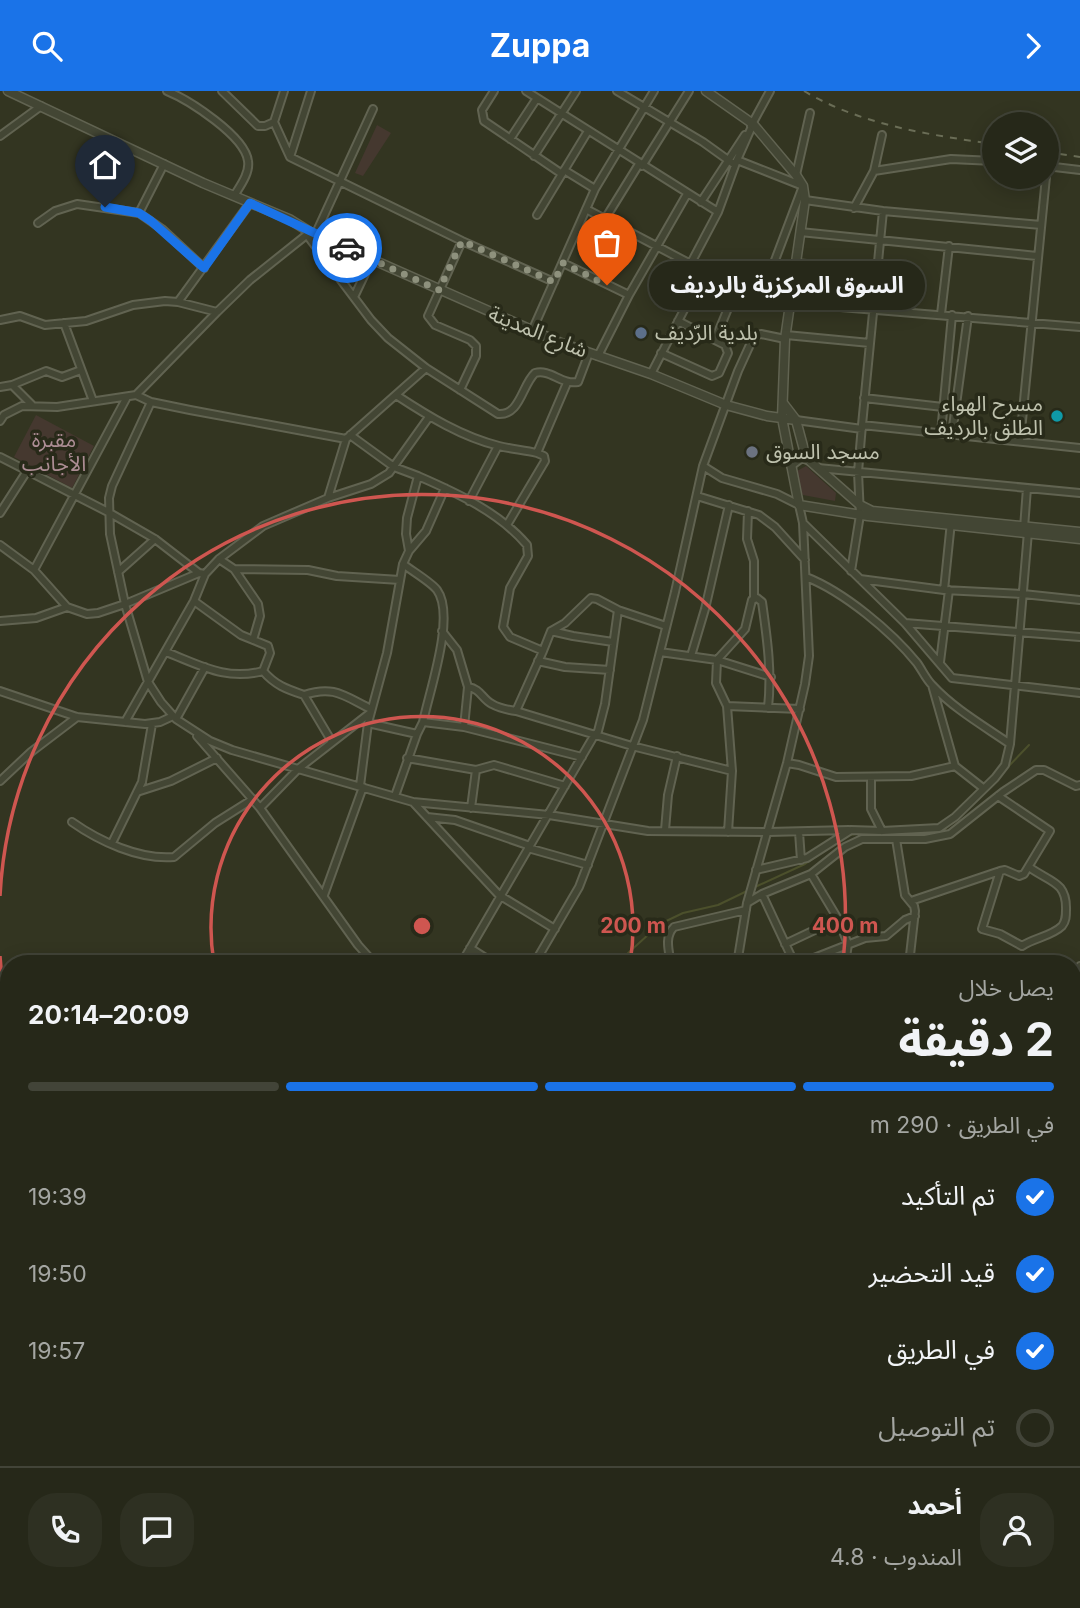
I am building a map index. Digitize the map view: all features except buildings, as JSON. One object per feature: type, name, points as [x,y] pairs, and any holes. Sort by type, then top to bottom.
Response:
[{"type":"street","name":"شارع المدينة","points":[[8,91],[289,219],[308,235],[372,259],[532,331],[651,374],[726,405],[768,417],[796,420]]},
{"type":"street","points":[[222,91],[258,126],[274,124]]},
{"type":"street","points":[[289,157],[311,91]]},
{"type":"street","points":[[494,91],[482,110],[481,117],[484,121],[534,156],[595,189]]},
{"type":"street","points":[[526,91],[718,212]]},
{"type":"street","points":[[534,156],[576,91]]},
{"type":"street","points":[[617,91],[727,159],[773,172],[803,187]]},
{"type":"street","points":[[532,331],[595,189],[654,91]]},
{"type":"street","points":[[604,219],[689,91]]},
{"type":"street","points":[[706,91],[752,124],[796,175],[803,187],[805,200],[786,337],[782,418],[803,523],[809,656],[787,763],[747,903],[738,955]]},
{"type":"street","points":[[691,263],[718,212],[752,124],[770,91]]},
{"type":"street","points":[[172,92],[200,109],[237,140],[244,151],[248,158],[247,170],[234,196]]},
{"type":"street","points":[[280,93],[274,124],[289,157],[462,241],[554,282]]},
{"type":"street","points":[[510,139],[537,99]]},
{"type":"street","points":[[0,136],[41,106]]},
{"type":"street","points":[[1,417],[12,410],[32,405],[57,407],[136,395],[217,311],[308,235],[340,183],[373,109]]},
{"type":"street","points":[[796,175],[810,113]]},
{"type":"street","points":[[701,202],[752,124]]},
{"type":"street","points":[[537,215],[588,131]]},
{"type":"street","points":[[854,208],[874,171],[882,135]]},
{"type":"street","points":[[874,171],[951,159],[982,160]]},
{"type":"street","points":[[139,213],[164,164]]},
{"type":"street","points":[[1059,167],[1080,170]]},
{"type":"street","points":[[763,292],[803,187]]},
{"type":"street","points":[[1020,441],[1045,189]]},
{"type":"street","points":[[598,356],[629,295],[687,194]]},
{"type":"street","points":[[805,200],[854,208],[1041,225]]},
{"type":"street","points":[[178,302],[250,203]]},
{"type":"street","points":[[38,223],[55,211],[77,204],[139,213],[162,229],[204,268]]},
{"type":"street","points":[[586,209],[691,263],[734,295]]},
{"type":"street","points":[[851,571],[860,510],[858,472],[883,211]]},
{"type":"street","points":[[800,232],[1037,256]]},
{"type":"street","points":[[308,235],[388,338],[426,368],[494,413],[502,415],[513,409],[535,373],[547,373],[567,383],[578,382],[589,353]]},
{"type":"street","points":[[460,390],[476,356],[476,347],[470,340],[431,322],[429,312],[462,241]]},
{"type":"street","points":[[942,314],[949,246]]},
{"type":"street","points":[[354,297],[372,259]]},
{"type":"street","points":[[563,263],[629,295]]},
{"type":"street","points":[[795,263],[877,270]]},
{"type":"street","points":[[703,274],[792,303],[1080,327]]},
{"type":"street","points":[[651,374],[703,274]]},
{"type":"street","points":[[715,340],[738,284]]},
{"type":"street","points":[[0,320],[20,316],[45,325],[64,323],[93,319],[148,302],[178,302],[217,311]]},
{"type":"street","points":[[941,433],[952,315]]},
{"type":"street","points":[[952,434],[968,316]]},
{"type":"street","points":[[661,353],[712,376],[719,373],[728,353],[725,345],[678,321]]},
{"type":"street","points":[[64,323],[93,401]]},
{"type":"street","points":[[539,955],[579,887],[643,720],[703,467],[752,338],[761,334],[870,344]]},
{"type":"street","points":[[328,498],[348,437],[426,368]]},
{"type":"street","points":[[0,387],[12,385],[42,372],[62,377],[81,370]]},
{"type":"street","points":[[947,370],[960,371]]},
{"type":"street","points":[[537,452],[567,383]]},
{"type":"street","points":[[12,385],[32,405]]},
{"type":"street","points":[[398,393],[429,417],[466,435],[498,446],[537,452],[544,456],[545,461],[507,525]]},
{"type":"street","points":[[136,395],[151,402],[348,437],[394,467],[469,501],[507,525],[524,541],[529,550],[510,588],[503,627],[507,635],[514,640],[542,651]]},
{"type":"street","points":[[34,570],[127,397]]},
{"type":"street","points":[[864,398],[943,407]]},
{"type":"street","points":[[151,402],[112,486],[108,512],[125,604],[148,682],[174,717],[210,741],[232,750],[413,802],[549,815],[634,830],[882,831],[939,828],[955,817],[1005,765],[1010,744],[1013,685],[1023,594],[1027,488]]},
{"type":"street","points":[[783,403],[796,420],[804,450],[810,461],[860,510]]},
{"type":"street","points":[[1,548],[34,570],[68,607],[87,614],[98,613],[202,573],[263,526],[328,498],[371,484],[389,473],[429,417]]},
{"type":"street","points":[[796,420],[1080,448]]},
{"type":"street","points":[[469,501],[498,446]]},
{"type":"street","points":[[0,457],[108,512],[155,539],[202,573]]},
{"type":"street","points":[[790,466],[802,458],[810,461]]},
{"type":"street","points":[[703,467],[723,478],[777,494],[799,505],[1026,530],[1080,533]]},
{"type":"street","points":[[818,468],[1080,493]]},
{"type":"street","points":[[0,513],[27,471]]},
{"type":"street","points":[[409,551],[405,527],[418,476]]},
{"type":"street","points":[[324,895],[361,786],[370,711],[387,653],[403,564],[409,551],[426,531],[445,488]]},
{"type":"street","points":[[697,493],[765,518],[805,557]]},
{"type":"street","points":[[691,656],[705,609],[729,505]]},
{"type":"street","points":[[728,832],[732,771],[727,706],[716,683],[717,660],[745,629],[754,598],[754,561],[747,539],[748,511]]},
{"type":"street","points":[[940,662],[951,522]]},
{"type":"street","points":[[803,523],[905,623],[952,678],[1080,693]]},
{"type":"street","points":[[1026,530],[1080,539]]},
{"type":"street","points":[[118,572],[155,539]]},
{"type":"street","points":[[219,559],[234,569],[258,604],[260,617],[253,640]]},
{"type":"street","points":[[395,796],[407,758],[423,722],[442,631],[443,602],[436,588],[403,564]]},
{"type":"street","points":[[234,569],[308,570],[337,576],[400,580]]},
{"type":"street","points":[[125,722],[194,601],[202,573]]},
{"type":"street","points":[[806,577],[835,590],[864,613],[917,663],[931,685],[956,766],[983,788]]},
{"type":"street","points":[[858,579],[946,590],[1080,600]]},
{"type":"street","points":[[754,598],[762,602],[771,677],[768,708]]},
{"type":"street","points":[[516,712],[551,631],[565,623],[590,599],[597,599],[618,610],[666,626]]},
{"type":"street","points":[[194,601],[229,627],[268,646],[270,650],[263,671]]},
{"type":"street","points":[[0,621],[36,618],[68,607]]},
{"type":"street","points":[[466,955],[499,895],[596,734],[601,722],[618,610]]},
{"type":"street","points":[[905,623],[1080,638]]},
{"type":"street","points":[[442,631],[457,650],[468,687],[464,727]]},
{"type":"street","points":[[551,631],[614,642]]},
{"type":"street","points":[[166,652],[234,676],[263,671]]},
{"type":"street","points":[[660,652],[717,660],[771,677]]},
{"type":"street","points":[[538,661],[565,667],[610,670]]},
{"type":"street","points":[[0,691],[77,717],[152,724],[174,717],[205,667]]},
{"type":"street","points":[[263,671],[272,682],[281,687],[304,695],[328,690],[370,711]]},
{"type":"street","points":[[931,685],[973,719],[1010,744]]},
{"type":"street","points":[[468,687],[484,695],[491,704],[516,712],[632,746],[732,771]]},
{"type":"street","points":[[304,695],[332,741]]},
{"type":"street","points":[[727,706],[800,709]]},
{"type":"street","points":[[261,809],[298,769],[370,711]]},
{"type":"street","points":[[0,781],[31,752],[77,717]]},
{"type":"street","points":[[423,722],[502,735],[582,757]]},
{"type":"street","points":[[368,723],[417,734]]},
{"type":"street","points":[[111,843],[137,792],[144,771],[152,724]]},
{"type":"street","points":[[191,729],[261,809],[367,955]]},
{"type":"street","points":[[665,830],[668,795],[677,756]]},
{"type":"street","points":[[137,792],[170,781],[217,758]]},
{"type":"street","points":[[407,758],[476,770],[494,765],[565,786]]},
{"type":"street","points":[[787,763],[836,777],[911,776],[956,766]]},
{"type":"street","points":[[471,808],[476,770]]},
{"type":"street","points":[[670,955],[668,939],[674,927],[747,903],[811,874],[854,842],[875,838],[925,839],[950,834],[1036,770],[1044,770],[1076,786],[1080,785]]},
{"type":"street","points":[[871,777],[871,809],[882,831]]},
{"type":"street","points":[[911,901],[937,890],[1000,871],[1022,876],[1050,831],[998,796]]},
{"type":"street","points":[[72,822],[111,843],[154,856],[174,857],[215,823],[253,799]]},
{"type":"street","points":[[413,802],[499,895],[555,929]]},
{"type":"street","points":[[426,817],[455,820],[588,865]]},
{"type":"street","points":[[756,872],[801,860],[851,830]]},
{"type":"street","points":[[799,832],[801,860]]},
{"type":"street","points":[[897,839],[905,895],[914,906],[910,955]]},
{"type":"street","points":[[1000,871],[982,929],[1010,938],[1022,946],[1064,925],[1066,918],[1065,893],[1060,886],[1029,867]]},
{"type":"street","points":[[811,874],[838,919],[848,944],[846,955]]},
{"type":"street","points":[[762,894],[790,955]]},
{"type":"street","points":[[821,955],[865,938],[886,936],[905,920],[915,916]]},
{"type":"street","points":[[785,944],[838,919]]},
{"type":"street","points":[[470,949],[480,955]]},
{"type":"green space","points":[[377,125],[391,133],[363,176],[355,173]]},
{"type":"green space","points":[[326,244],[365,261],[357,284]]},
{"type":"green space","name":"مقبرة الأجانب","points":[[36,415],[94,446],[72,488],[14,457]]},
{"type":"green space","points":[[806,466],[836,493],[835,501],[803,495],[799,490],[797,471]]},
{"type":"waterway","points":[[1006,769],[1029,745]]},
{"type":"waterway","points":[[933,831],[945,829],[955,820]]},
{"type":"waterway","points":[[849,835],[861,833]]},
{"type":"waterway","points":[[755,887],[805,864],[827,849]]},
{"type":"waterway","points":[[626,955],[660,924],[683,913],[718,905],[747,891]]},
{"type":"railway","points":[[804,91],[826,103],[896,127],[982,142]]},
{"type":"railway","points":[[1059,154],[1080,157]]},
{"type":"way so far","points":[[347,248],[439,290],[462,241],[554,282],[563,263],[607,285]]},
{"type":"place","name":"السوق المركزية بالرديف","points":[[607,285]]},
{"type":"place","name":"بلدية الرّديف","points":[[641,333]]},
{"type":"place","name":"مسرح الهواء الطلق بالرديف","points":[[1057,416]]},
{"type":"place","name":"مسجد السوق","points":[[752,452]]},
{"type":"route","points":[[105,207],[139,213],[162,229],[204,268],[250,203],[347,248]]}]
